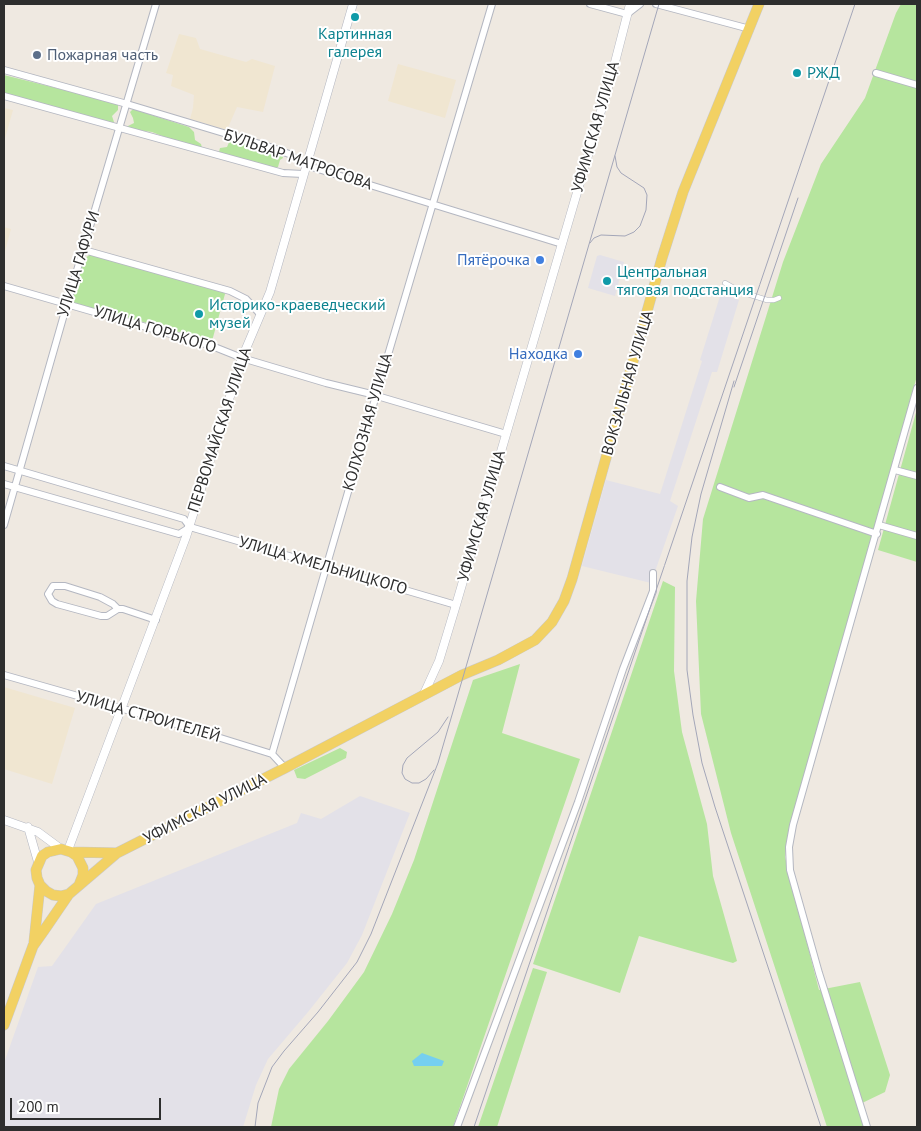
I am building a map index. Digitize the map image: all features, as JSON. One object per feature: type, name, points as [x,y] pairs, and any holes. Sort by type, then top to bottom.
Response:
[{"type":"main road","name":"ВОКЗАЛЬНАЯ УЛИЦА","points":[[423,696],[535,640],[552,622],[564,602],[572,580],[667,242],[683,192],[759,4]]},
{"type":"main road","name":"УФИМСКАЯ УЛИЦА","points":[[117,852],[286,768],[423,696]]},
{"type":"main road","points":[[67,850],[117,852],[73,891],[62,896],[53,895],[46,891],[40,885],[37,878],[38,862],[48,852],[67,850]]},
{"type":"main road","points":[[33,946],[83,875],[81,862],[67,850]]},
{"type":"main road","points":[[4,1024],[33,946],[40,885]]},
{"type":"street","name":"УЛИЦА ГАФУРИ","points":[[4,525],[156,4]]},
{"type":"street","name":"ПЕРВОМАЙСКАЯ УЛИЦА","points":[[67,850],[190,527],[242,358],[270,292],[305,165],[353,4]]},
{"type":"street","name":"КОЛХОЗНАЯ УЛИЦА","points":[[272,754],[492,4]]},
{"type":"street","points":[[590,4],[627,14],[640,4]]},
{"type":"street","name":"УФИМСКАЯ УЛИЦА","points":[[423,696],[439,661],[456,605],[630,4]]},
{"type":"street","points":[[656,4],[750,29]]},
{"type":"street","name":"БУЛЬВАР МАТРОСОВА","points":[[4,70],[127,104],[283,151],[305,165],[562,244]]},
{"type":"street","points":[[876,73],[917,85]]},
{"type":"street","name":"БУЛЬВАР МАТРОСОВА","points":[[4,96],[282,173],[303,174]]},
{"type":"street","points":[[84,250],[230,291],[246,299],[260,314]]},
{"type":"street","points":[[725,283],[741,292],[767,300],[779,298]]},
{"type":"street","name":"УЛИЦА ГОРЬКОГО","points":[[4,286],[212,346],[242,358],[326,384],[376,396],[506,434]]},
{"type":"street","points":[[867,1127],[790,870],[789,847],[793,825],[917,388]]},
{"type":"street","name":"УЛИЦА ХМЕЛЬНИЦКОГО","points":[[4,466],[184,519],[190,527],[456,605]]},
{"type":"street","points":[[895,470],[917,476]]},
{"type":"street","name":"УЛИЦА ХМЕЛЬНИЦКОГО","points":[[4,484],[179,534],[190,527]]},
{"type":"street","points":[[720,487],[749,498],[763,495],[877,534]]},
{"type":"street","points":[[879,525],[917,536]]},
{"type":"street","points":[[457,1127],[578,802],[605,727],[623,669],[653,591],[652,573]]},
{"type":"street","points":[[118,609],[107,616],[101,616],[57,604],[52,601],[48,594],[53,586],[65,586],[100,597],[118,609],[156,620]]},
{"type":"street","name":"УЛИЦА СТРОИТЕЛЕЙ","points":[[4,676],[121,708],[272,754],[286,768]]},
{"type":"street","points":[[4,820],[28,827],[67,850]]},
{"type":"street","points":[[28,827],[38,862]]},
{"type":"shaded area","points":[[179,34],[196,38],[200,49],[246,62],[252,59],[275,66],[263,112],[237,107],[227,130],[190,119],[194,95],[171,86],[173,75],[166,73]]},
{"type":"shaded area","points":[[398,64],[456,80],[445,118],[388,101]]},
{"type":"shaded area","points":[[4,108],[13,110],[4,142]]},
{"type":"shaded area","points":[[4,227],[11,229],[4,255]]},
{"type":"shaded area","points":[[600,255],[624,262],[615,296],[588,288],[597,256]]},
{"type":"shaded area","points":[[721,293],[739,300],[717,372],[712,372],[670,501],[678,506],[651,583],[582,566],[606,480],[660,494],[702,361],[700,360]]},
{"type":"shaded area","points":[[4,687],[75,708],[52,784],[4,769]]},
{"type":"shaded area","points":[[360,796],[410,813],[362,935],[347,963],[268,1059],[256,1085],[243,1127],[4,1127],[4,1063],[38,967],[52,966],[96,904],[297,823],[301,813],[321,819]]},
{"type":"green space","points":[[901,4],[917,4],[917,376],[787,839],[785,857],[819,990],[860,982],[890,1075],[885,1092],[858,1105],[865,1127],[827,1127],[731,833],[701,714],[696,601],[703,519],[783,262],[821,164],[865,98]]},
{"type":"green space","points":[[4,75],[116,103],[118,110],[112,116],[114,122],[111,123],[4,93]]},
{"type":"green space","points":[[133,109],[189,127],[194,132],[195,140],[201,144],[202,148],[185,145],[152,132],[129,129],[126,127],[134,123],[130,112]]},
{"type":"green space","points":[[233,139],[282,154],[283,158],[280,160],[278,167],[275,168],[219,152],[220,148],[227,147],[230,140]]},
{"type":"green space","points":[[91,254],[224,291],[225,294],[212,341],[74,303],[71,299],[85,258]]},
{"type":"green space","points":[[917,409],[917,562],[878,550]]},
{"type":"green space","points":[[663,581],[675,587],[674,671],[682,732],[707,824],[713,876],[737,961],[733,963],[639,936],[620,993],[533,964]]},
{"type":"green space","points":[[520,664],[502,733],[580,759],[453,1127],[271,1127],[279,1089],[289,1069],[364,972],[392,914],[414,860],[473,680]]},
{"type":"green space","points":[[340,748],[347,752],[346,758],[305,779],[297,778],[294,770]]},
{"type":"green space","points":[[533,968],[547,972],[497,1127],[478,1127]]},
{"type":"water","points":[[422,1053],[444,1061],[442,1066],[414,1066],[412,1061]]},
{"type":"tram line","points":[[255,1127],[258,1103],[272,1067],[357,962],[371,934],[438,763],[659,4]]},
{"type":"tram line","points":[[590,243],[594,238],[601,235],[625,236],[634,232],[640,226],[646,210],[647,195],[644,188],[621,173],[617,167],[615,156]]},
{"type":"tram line","points":[[434,770],[426,779],[419,783],[412,783],[405,779],[402,773],[403,765],[407,758],[438,732],[448,717]]},
{"type":"railway","points":[[474,1127],[855,4]]},
{"type":"railway","points":[[734,387],[798,198]]},
{"type":"railway","points":[[734,381],[701,494],[692,537],[687,581],[687,670],[702,763],[821,1127]]},
{"type":"place","name":"Картинная галерея","points":[[355,17]]},
{"type":"place","name":"Пожарная часть","points":[[37,55]]},
{"type":"place","name":"РЖД","points":[[797,73]]},
{"type":"place","name":"Пятёрочка","points":[[540,260]]},
{"type":"place","name":"Центральная тяговая подстанция","points":[[607,281]]},
{"type":"place","name":"Историко-краеведческий музей","points":[[199,314]]},
{"type":"place","name":"Находка","points":[[578,354]]}]
